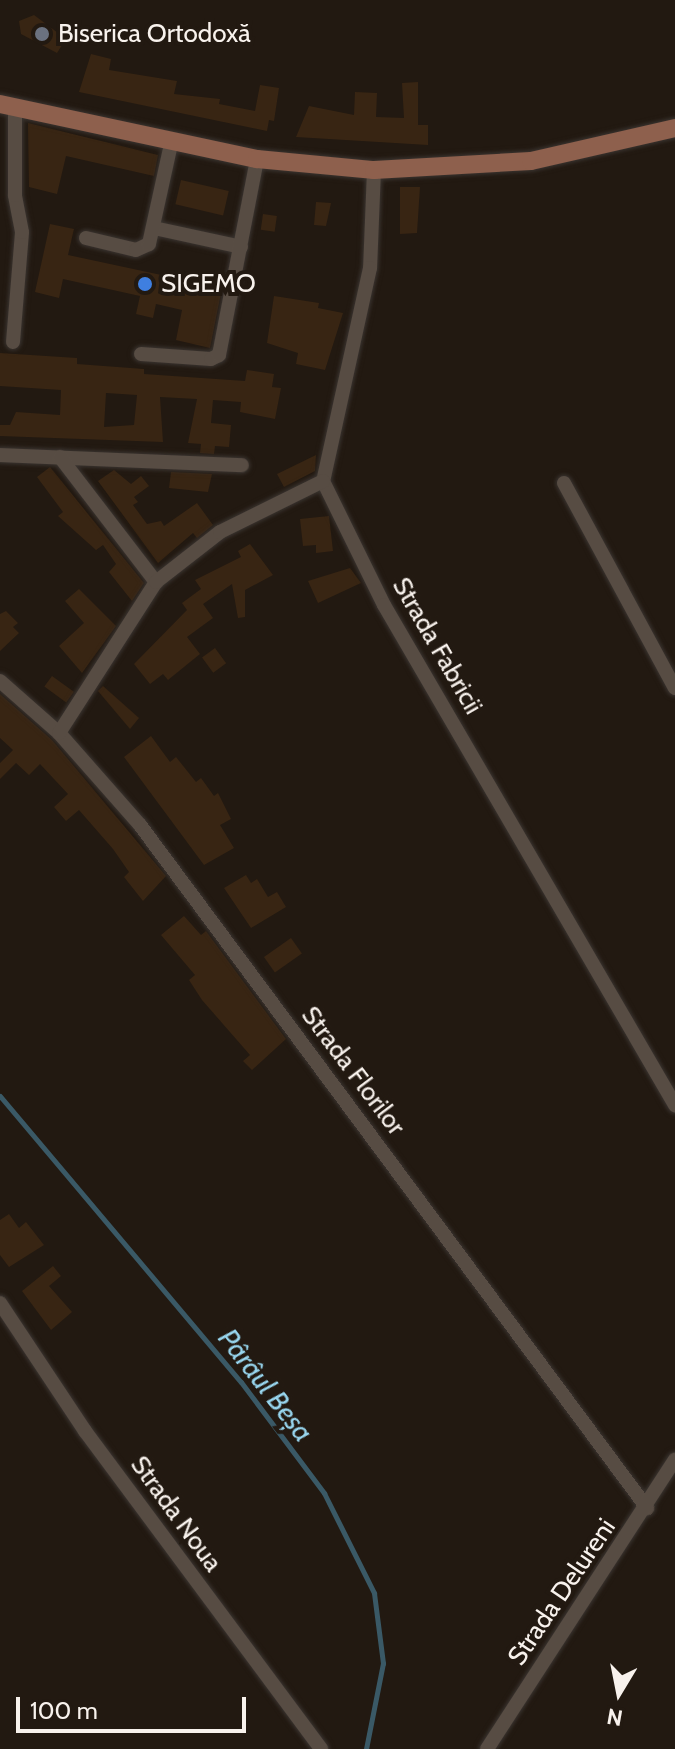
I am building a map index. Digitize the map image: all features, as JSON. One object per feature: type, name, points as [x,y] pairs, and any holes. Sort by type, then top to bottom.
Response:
[{"type":"main road","points":[[7,105],[257,159],[374,170],[531,161],[675,128]]},
{"type":"street","points":[[7,105],[15,195],[22,232],[13,342]]},
{"type":"street","points":[[86,238],[136,250],[149,244],[172,139]]},
{"type":"street","points":[[141,354],[211,359],[219,355],[257,159]]},
{"type":"street","points":[[59,733],[156,582],[220,532],[323,481],[370,268],[374,170]]},
{"type":"street","points":[[154,228],[241,247]]},
{"type":"street","points":[[0,455],[242,465]]},
{"type":"street","points":[[60,457],[156,582]]},
{"type":"street","name":"Strada Fabricii","points":[[323,481],[384,605],[675,1105]]},
{"type":"street","points":[[564,483],[675,688]]},
{"type":"street","name":"Strada Florilor","points":[[0,681],[59,733],[140,825],[647,1508]]},
{"type":"street","name":"Strada Noua","points":[[0,1303],[85,1431],[321,1749]]},
{"type":"street","name":"Strada Delureni","points":[[487,1749],[647,1508],[675,1460]]},
{"type":"building","name":"Biserica Ortodoxă","points":[[34,15],[66,39],[57,53],[21,34],[19,21]]},
{"type":"building","points":[[91,54],[111,59],[109,70],[177,81],[174,94],[220,99],[219,104],[255,111],[260,85],[279,88],[274,121],[269,120],[267,131],[79,92]]},
{"type":"building","points":[[418,82],[418,125],[428,125],[428,145],[296,137],[309,106],[354,115],[355,92],[377,93],[376,117],[404,118],[402,83]]},
{"type":"building","points":[[28,123],[158,155],[154,176],[66,156],[57,194],[29,187]]},
{"type":"building","points":[[181,180],[229,191],[223,215],[175,204]]},
{"type":"building","points":[[400,187],[420,187],[417,233],[400,234]]},
{"type":"building","points":[[316,202],[331,203],[326,226],[314,225]]},
{"type":"building","points":[[263,214],[277,216],[275,232],[261,230]]},
{"type":"building","name":"SIGEMO","points":[[50,224],[74,229],[68,255],[222,288],[210,348],[176,340],[182,310],[156,304],[153,318],[136,314],[140,296],[63,279],[59,298],[35,292]]},
{"type":"building","points":[[274,296],[319,303],[318,308],[343,313],[325,370],[296,364],[298,353],[267,343]]},
{"type":"building","points":[[0,353],[77,358],[77,364],[144,369],[144,374],[245,381],[247,370],[274,374],[272,387],[281,388],[275,419],[240,412],[241,402],[213,400],[211,423],[231,425],[229,447],[215,446],[214,454],[200,453],[201,444],[188,443],[197,399],[160,397],[163,442],[0,436],[0,425],[10,425],[16,412],[60,415],[61,390],[0,386]],"holes":[[[106,393],[137,395],[134,425],[104,427]]]},
{"type":"building","points":[[316,455],[315,471],[284,487],[277,474]]},
{"type":"building","points":[[50,467],[144,583],[132,601],[109,572],[116,564],[103,545],[96,550],[58,516],[63,512],[37,477]]},
{"type":"building","points":[[114,470],[131,484],[141,476],[149,486],[134,497],[138,502],[133,505],[147,524],[161,521],[164,526],[197,503],[213,525],[197,538],[193,533],[158,563],[98,481]]},
{"type":"building","points":[[171,472],[212,474],[208,492],[169,488]]},
{"type":"building","points":[[329,516],[333,551],[316,553],[316,545],[303,546],[300,519]]},
{"type":"building","points":[[250,544],[273,575],[245,590],[245,617],[238,618],[232,584],[203,604],[213,618],[187,637],[200,654],[168,680],[163,674],[150,684],[134,664],[187,610],[182,603],[201,589],[195,580],[241,557],[238,551]]},
{"type":"building","points":[[350,568],[361,583],[318,603],[308,581]]},
{"type":"building","points":[[79,589],[116,626],[82,673],[59,646],[84,623],[65,601]]},
{"type":"building","points":[[6,611],[18,623],[13,627],[19,633],[0,651],[0,614]]},
{"type":"building","points":[[215,648],[226,663],[213,673],[202,657]]},
{"type":"building","points":[[52,676],[74,692],[66,702],[44,687]]},
{"type":"building","points":[[103,686],[139,718],[130,729],[98,691]]},
{"type":"building","points":[[0,694],[52,740],[166,876],[143,901],[124,877],[129,872],[113,849],[79,810],[66,821],[54,807],[68,794],[40,764],[29,775],[16,763],[0,779],[0,763],[13,750],[0,738]]},
{"type":"building","points":[[151,736],[170,762],[176,757],[196,782],[201,778],[214,796],[218,793],[231,819],[220,825],[234,848],[204,865],[124,757]]},
{"type":"building","points":[[246,875],[251,883],[257,879],[268,897],[277,892],[286,907],[251,928],[224,888]]},
{"type":"building","points":[[184,916],[201,935],[206,931],[286,1039],[252,1070],[243,1061],[250,1055],[202,1000],[189,980],[195,975],[161,935]]},
{"type":"building","points":[[291,938],[302,954],[275,972],[264,957]]},
{"type":"building","points":[[9,1214],[19,1228],[26,1222],[44,1245],[9,1267],[0,1255],[0,1220]]},
{"type":"building","points":[[53,1266],[61,1276],[49,1286],[72,1312],[51,1330],[22,1291]]},
{"type":"waterway","name":"Pârâul Beșa","points":[[0,1096],[241,1382],[324,1493],[374,1593],[383,1663],[366,1749]]},
{"type":"place","name":"Biserica Ortodoxă","points":[[42,34]]},
{"type":"place","name":"SIGEMO","points":[[145,284]]}]
